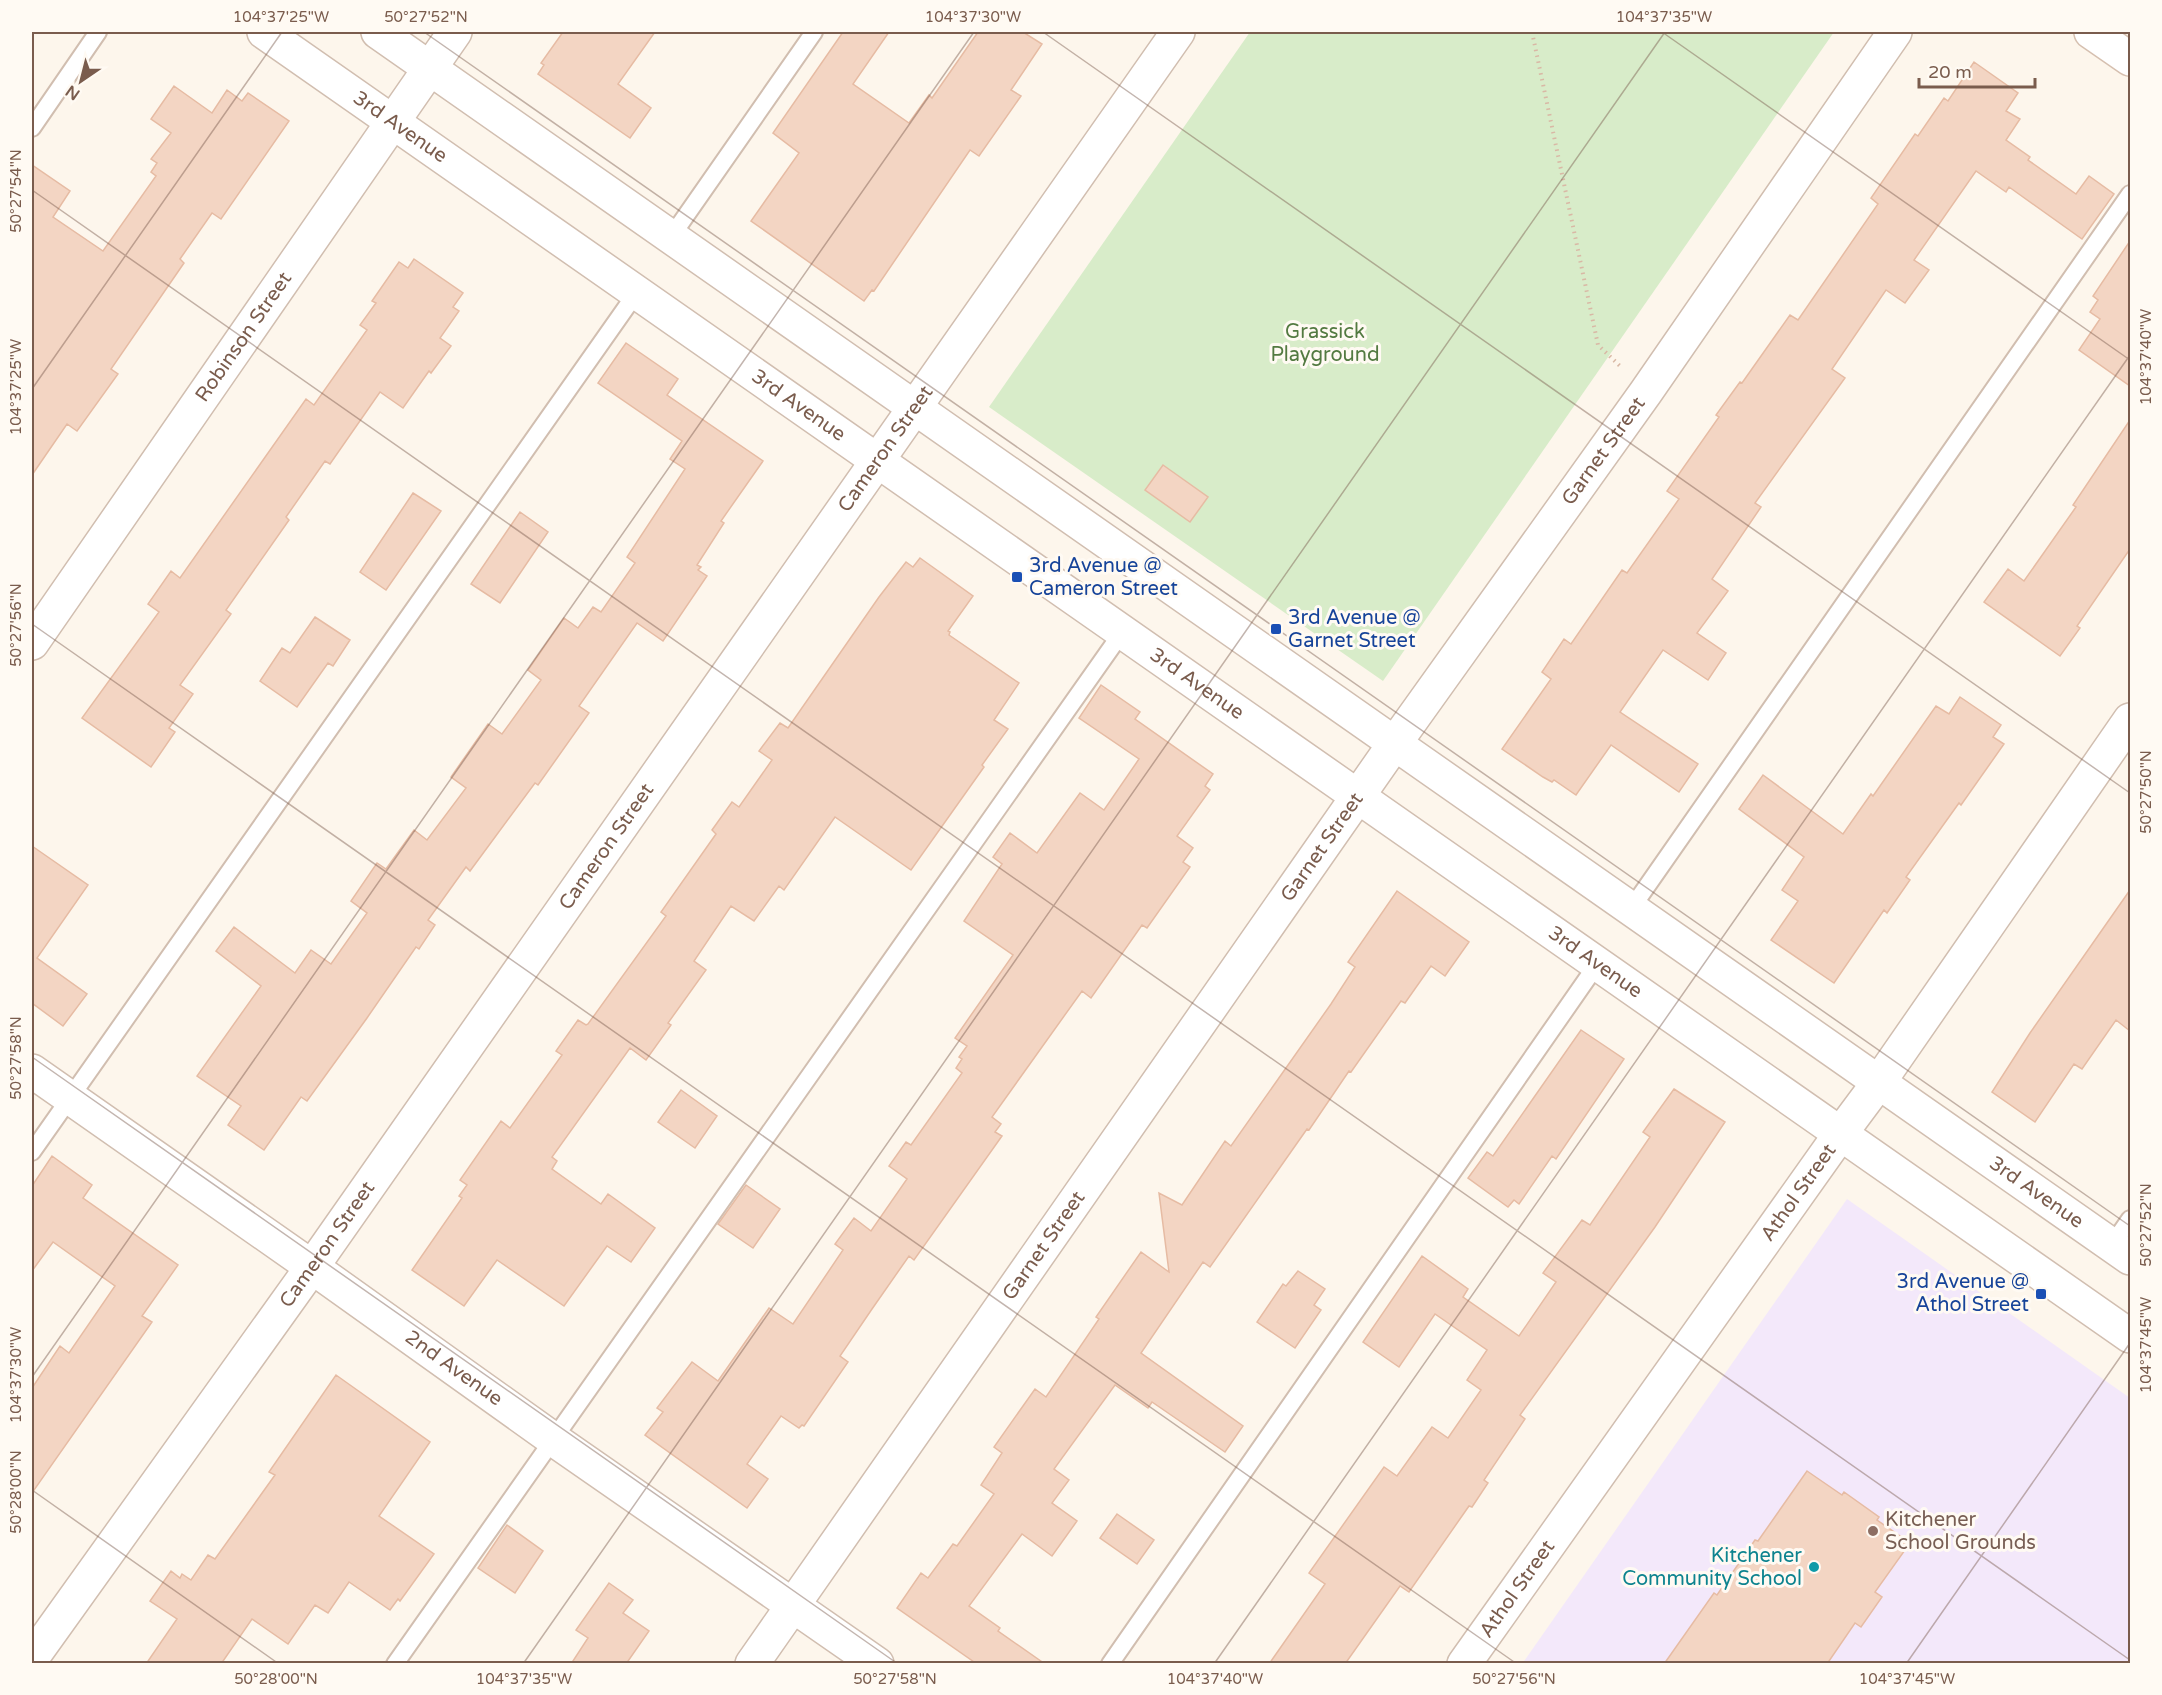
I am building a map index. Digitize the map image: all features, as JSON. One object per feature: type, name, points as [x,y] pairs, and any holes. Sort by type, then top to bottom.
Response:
[{"type":"street","name":"3rd Avenue","points":[[264,32],[2130,1336]]},
{"type":"street","name":"3rd Avenue","points":[[378,32],[2121,1252]]},
{"type":"street","name":"Robinson Street","points":[[32,643],[455,32]]},
{"type":"street","name":"Cameron Street","points":[[32,1658],[312,1267],[1178,32]]},
{"type":"street","name":"Garnet Street","points":[[752,1664],[1395,743],[1646,392],[1895,32]]},
{"type":"street","points":[[2091,32],[2130,59]]},
{"type":"street","name":"Athol Street","points":[[1464,1664],[1879,1082],[2130,720]]},
{"type":"street","name":"2nd Avenue","points":[[32,1071],[553,1439],[877,1664]]},
{"type":"lane","points":[[32,128],[98,32]]},
{"type":"lane","points":[[671,237],[814,32]]},
{"type":"lane","points":[[1631,909],[2130,195]]},
{"type":"lane","points":[[32,1152],[637,292]]},
{"type":"lane","points":[[395,1664],[1122,631]]},
{"type":"lane","points":[[1110,1664],[1598,963]]},
{"type":"lane","points":[[2121,1252],[2130,1219]]},
{"type":"path","points":[[1532,32],[1598,345],[1646,392]]},
{"type":"shaded area","name":"Kitchener School Grounds","points":[[1847,1199],[2130,1398],[2130,1663],[1522,1664]]},
{"type":"green space","name":"Grassick Playground","points":[[1250,32],[1834,32],[1383,681],[989,407]]},
{"type":"building","points":[[563,32],[655,32],[618,84],[651,108],[630,138],[538,74],[544,65],[541,63]]},
{"type":"building","points":[[843,32],[889,32],[853,84],[909,123],[929,95],[932,98],[978,32],[1023,32],[1042,44],[1011,90],[1021,96],[979,156],[970,150],[874,291],[872,290],[864,301],[751,221],[799,153],[773,133]]},
{"type":"building","points":[[1974,62],[2018,93],[2006,111],[2020,119],[2006,140],[2030,157],[2028,160],[2076,194],[2089,176],[2114,194],[2082,239],[2009,187],[2006,192],[1976,171],[1914,260],[1929,270],[1905,303],[1886,290],[1832,369],[1845,378],[1755,503],[1761,507],[1712,579],[1728,591],[1697,633],[1726,653],[1708,680],[1663,650],[1620,712],[1698,764],[1679,792],[1611,745],[1576,795],[1554,780],[1552,782],[1543,777],[1502,749],[1551,679],[1542,672],[1564,639],[1571,644],[1622,570],[1627,573],[1679,499],[1667,491],[1719,417],[1716,415],[1740,382],[1742,383],[1790,315],[1798,320],[1878,204],[1871,198],[1915,134],[1918,136],[1944,98],[1948,101]]},
{"type":"building","points":[[174,86],[212,113],[227,90],[242,101],[248,93],[289,121],[221,219],[212,213],[180,259],[184,263],[111,369],[118,374],[77,431],[67,424],[32,475],[32,165],[70,191],[53,217],[103,251],[156,176],[151,172],[157,163],[151,159],[171,133],[151,119]]},
{"type":"building","points":[[2130,241],[2130,386],[2079,350],[2100,319],[2090,312],[2098,300],[2093,296]]},
{"type":"building","points":[[414,259],[463,293],[453,307],[459,311],[440,338],[451,346],[431,373],[429,371],[403,408],[380,392],[330,464],[325,461],[286,517],[289,520],[226,610],[231,614],[180,685],[193,694],[169,728],[175,732],[151,767],[82,718],[159,612],[148,604],[171,571],[180,578],[306,399],[314,405],[367,330],[360,325],[376,303],[372,301],[399,262],[408,268]]},
{"type":"building","points":[[626,343],[678,379],[667,395],[763,461],[721,521],[724,523],[697,565],[701,567],[698,570],[707,576],[663,641],[637,623],[579,706],[589,713],[538,785],[535,783],[470,871],[466,867],[428,920],[435,925],[419,949],[416,947],[307,1101],[301,1097],[264,1150],[228,1125],[241,1106],[197,1076],[261,986],[216,951],[234,927],[295,973],[311,950],[331,964],[367,913],[351,901],[377,863],[386,869],[414,830],[427,840],[466,788],[451,777],[488,724],[502,734],[541,680],[528,670],[564,618],[578,628],[593,607],[601,612],[635,563],[627,557],[685,469],[670,459],[682,441],[598,383]]},
{"type":"building","points":[[2130,420],[2130,549],[2077,626],[2080,628],[2060,656],[1984,602],[2008,569],[2024,581],[2076,507],[2073,505]]},
{"type":"building","points":[[1163,465],[1208,497],[1190,522],[1145,490]]},
{"type":"building","points":[[413,493],[441,511],[386,590],[360,572]]},
{"type":"building","points":[[520,512],[548,532],[500,603],[471,584]]},
{"type":"building","points":[[920,558],[973,596],[948,631],[949,635],[1019,683],[994,720],[1008,729],[911,870],[835,817],[784,890],[779,886],[754,921],[731,906],[694,961],[706,970],[668,1023],[671,1025],[646,1060],[630,1048],[552,1157],[557,1161],[552,1169],[601,1204],[608,1194],[655,1228],[631,1262],[607,1246],[564,1306],[497,1260],[464,1306],[412,1270],[462,1198],[459,1196],[467,1185],[460,1180],[501,1121],[510,1128],[562,1055],[556,1051],[578,1020],[588,1024],[666,916],[661,912],[716,834],[712,830],[732,802],[739,807],[772,760],[759,751],[780,723],[788,728],[906,562],[913,567]]},
{"type":"building","points":[[315,617],[350,640],[333,666],[328,663],[297,707],[260,681],[282,648],[290,653]]},
{"type":"building","points":[[1101,685],[1140,712],[1135,719],[1213,774],[1205,786],[1210,790],[1177,836],[1193,848],[1183,862],[1190,867],[1147,928],[1142,925],[1091,998],[1082,991],[992,1117],[1001,1124],[995,1132],[1002,1136],[914,1260],[909,1256],[872,1309],[840,1356],[848,1362],[804,1426],[799,1428],[781,1416],[747,1464],[768,1479],[747,1508],[645,1435],[663,1412],[657,1408],[692,1362],[718,1381],[769,1308],[793,1324],[843,1250],[835,1244],[854,1218],[871,1231],[907,1179],[889,1166],[906,1142],[911,1145],[962,1073],[956,1068],[962,1059],[959,1057],[967,1046],[955,1038],[1013,955],[964,921],[1002,864],[993,857],[1010,833],[1037,853],[1080,793],[1104,810],[1139,759],[1079,718]]},
{"type":"building","points":[[1960,697],[2001,725],[1993,737],[2004,744],[1906,877],[1910,880],[1887,913],[1884,910],[1834,983],[1771,940],[1798,901],[1782,890],[1804,857],[1739,809],[1763,775],[1843,834],[1871,794],[1873,796],[1936,706],[1949,714]]},
{"type":"building","points":[[32,846],[88,885],[37,958],[87,994],[63,1026],[32,1003]]},
{"type":"building","points":[[2130,890],[2130,1031],[2116,1020],[2082,1069],[2074,1064],[2035,1122],[1992,1092],[2030,1033]]},
{"type":"building","points":[[1397,891],[1469,942],[1445,976],[1431,966],[1405,1003],[1401,1001],[1210,1267],[1203,1262],[1141,1353],[1243,1426],[1225,1452],[1152,1402],[1148,1408],[1115,1385],[1054,1469],[1069,1480],[1052,1503],[1077,1521],[1052,1556],[1022,1534],[969,1606],[1000,1628],[998,1631],[1045,1664],[977,1664],[897,1608],[921,1573],[928,1578],[953,1544],[957,1546],[994,1494],[981,1485],[1002,1453],[994,1447],[1035,1389],[1046,1397],[1099,1319],[1096,1317],[1141,1252],[1169,1272],[1159,1193],[1182,1205],[1225,1141],[1231,1146],[1331,1004],[1355,967],[1348,962]]},
{"type":"building","points":[[1581,1030],[1624,1059],[1556,1159],[1552,1156],[1519,1204],[1514,1200],[1508,1207],[1468,1178],[1487,1152],[1493,1156]]},
{"type":"building","points":[[1674,1089],[1725,1122],[1655,1227],[1520,1415],[1525,1419],[1484,1480],[1488,1483],[1472,1507],[1469,1506],[1409,1592],[1400,1586],[1345,1664],[1269,1664],[1325,1584],[1309,1573],[1384,1467],[1397,1476],[1432,1427],[1448,1438],[1481,1390],[1467,1380],[1487,1350],[1435,1314],[1399,1367],[1363,1342],[1422,1256],[1468,1289],[1463,1297],[1519,1336],[1556,1282],[1543,1273],[1582,1220],[1590,1225],[1650,1137],[1643,1132]]},
{"type":"building","points":[[681,1090],[717,1116],[695,1148],[658,1122]]},
{"type":"building","points":[[52,1156],[92,1185],[83,1198],[178,1265],[142,1316],[152,1322],[32,1493],[32,1388],[60,1346],[69,1353],[115,1286],[53,1242],[32,1271],[32,1186]]},
{"type":"building","points":[[746,1185],[780,1209],[753,1248],[718,1224]]},
{"type":"building","points":[[1298,1271],[1325,1289],[1314,1305],[1321,1310],[1295,1348],[1257,1322],[1283,1284],[1286,1286]]},
{"type":"building","points":[[336,1375],[430,1442],[379,1516],[434,1554],[400,1601],[398,1599],[390,1610],[349,1582],[328,1613],[315,1605],[288,1644],[252,1619],[221,1664],[146,1664],[177,1619],[150,1601],[171,1571],[180,1578],[182,1574],[191,1580],[208,1555],[215,1559],[275,1475],[269,1472]]},
{"type":"building","name":"Kitchener Community School","points":[[1807,1471],[1842,1495],[1844,1492],[1879,1517],[1877,1520],[1910,1543],[1875,1592],[1882,1597],[1861,1627],[1855,1623],[1827,1664],[1664,1664],[1714,1593],[1717,1595],[1755,1540],[1758,1541]]},
{"type":"building","points":[[1117,1514],[1154,1540],[1137,1564],[1100,1538]]},
{"type":"building","points":[[507,1525],[543,1551],[515,1593],[478,1568]]},
{"type":"building","points":[[609,1583],[633,1600],[623,1613],[649,1631],[626,1664],[571,1664],[588,1638],[576,1630]]},
{"type":"place","name":"3rd Avenue @ Cameron Street","points":[[1017,577]]},
{"type":"place","name":"3rd Avenue @ Garnet Street","points":[[1276,629]]},
{"type":"place","name":"3rd Avenue @ Athol Street","points":[[2041,1294]]},
{"type":"place","name":"Kitchener School Grounds","points":[[1873,1531]]},
{"type":"place","name":"Kitchener Community School","points":[[1814,1567]]}]
